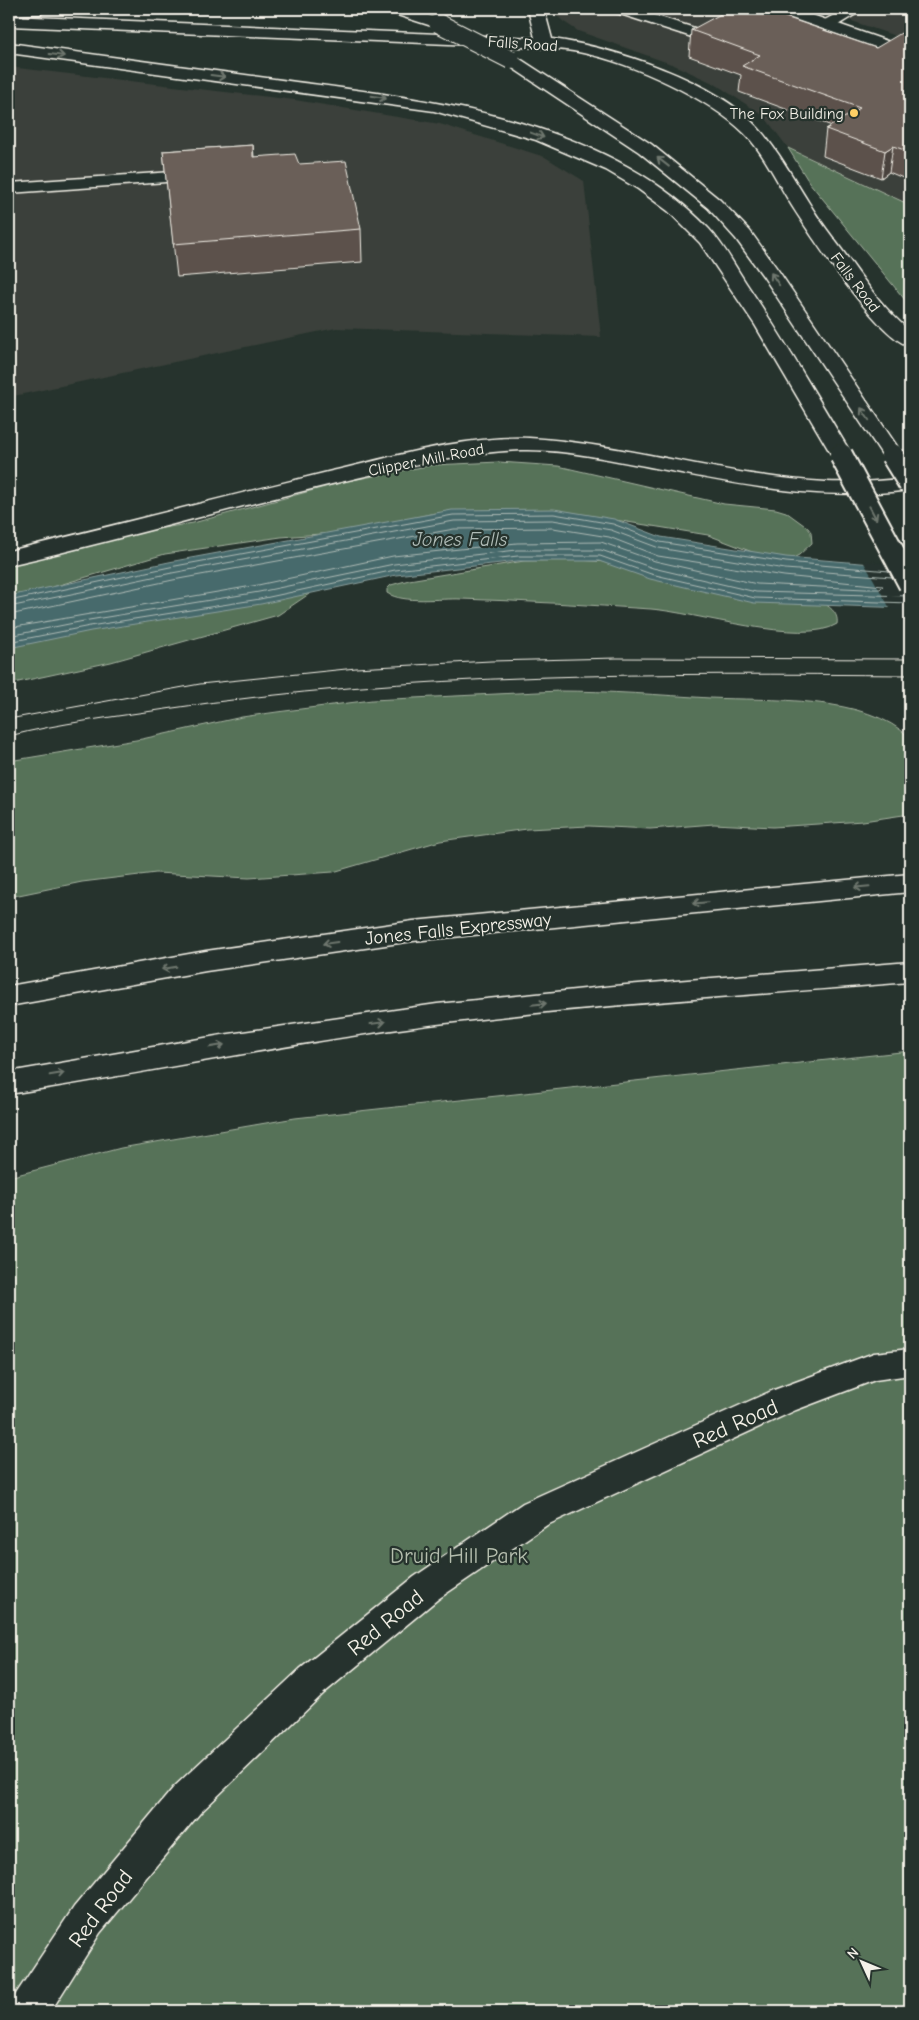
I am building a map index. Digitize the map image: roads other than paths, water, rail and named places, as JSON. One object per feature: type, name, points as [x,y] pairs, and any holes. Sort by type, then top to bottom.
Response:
[{"type":"main road","points":[[9,10],[40,9]]},
{"type":"main road","points":[[394,9],[438,24],[511,60],[645,148],[714,204],[743,235],[771,274],[910,484]]},
{"type":"main road","points":[[536,9],[546,43]]},
{"type":"main road","points":[[620,9],[704,36]]},
{"type":"main road","points":[[780,9],[910,54]]},
{"type":"main road","points":[[827,25],[856,9]]},
{"type":"main road","name":"Falls Road","points":[[9,21],[546,43],[597,51],[623,59],[700,93],[728,110],[752,131],[778,167],[801,206],[865,296],[886,321],[910,340]]},
{"type":"main road","points":[[9,48],[434,106],[486,118],[534,134],[613,168],[670,205],[702,234],[754,308],[841,455],[910,584]]},
{"type":"main road","points":[[9,188],[217,174]]},
{"type":"main road","name":"Clipper Mill Road","points":[[9,558],[373,468],[463,449],[524,444],[612,454],[757,481],[823,489],[871,489],[910,484]]},
{"type":"main road","name":"Jones Falls Expressway","points":[[9,996],[206,961],[413,931],[910,882]]},
{"type":"main road","points":[[9,1083],[231,1043],[439,1014],[910,972]]},
{"type":"main road","name":"Red Road","points":[[28,2011],[87,1920],[187,1800],[312,1681],[426,1588],[535,1514],[785,1400],[874,1367],[910,1362]]},
{"type":"water","name":"Jones Falls","points":[[554,509],[614,519],[661,537],[786,557],[910,567],[910,608],[754,603],[650,579],[599,561],[518,561],[396,575],[261,604],[91,631],[9,648],[9,596],[169,562],[452,510]]},
{"type":"tram line","points":[[9,719],[200,684],[356,668],[491,661],[617,658],[910,659]]},
{"type":"tram line","points":[[9,736],[48,727],[258,697],[444,681],[630,675],[910,675]]},
{"type":"place","name":"The Fox Building","points":[[854,113]]},
{"type":"park label","name":"Druid Hill Park","points":[[459,1555]]}]
